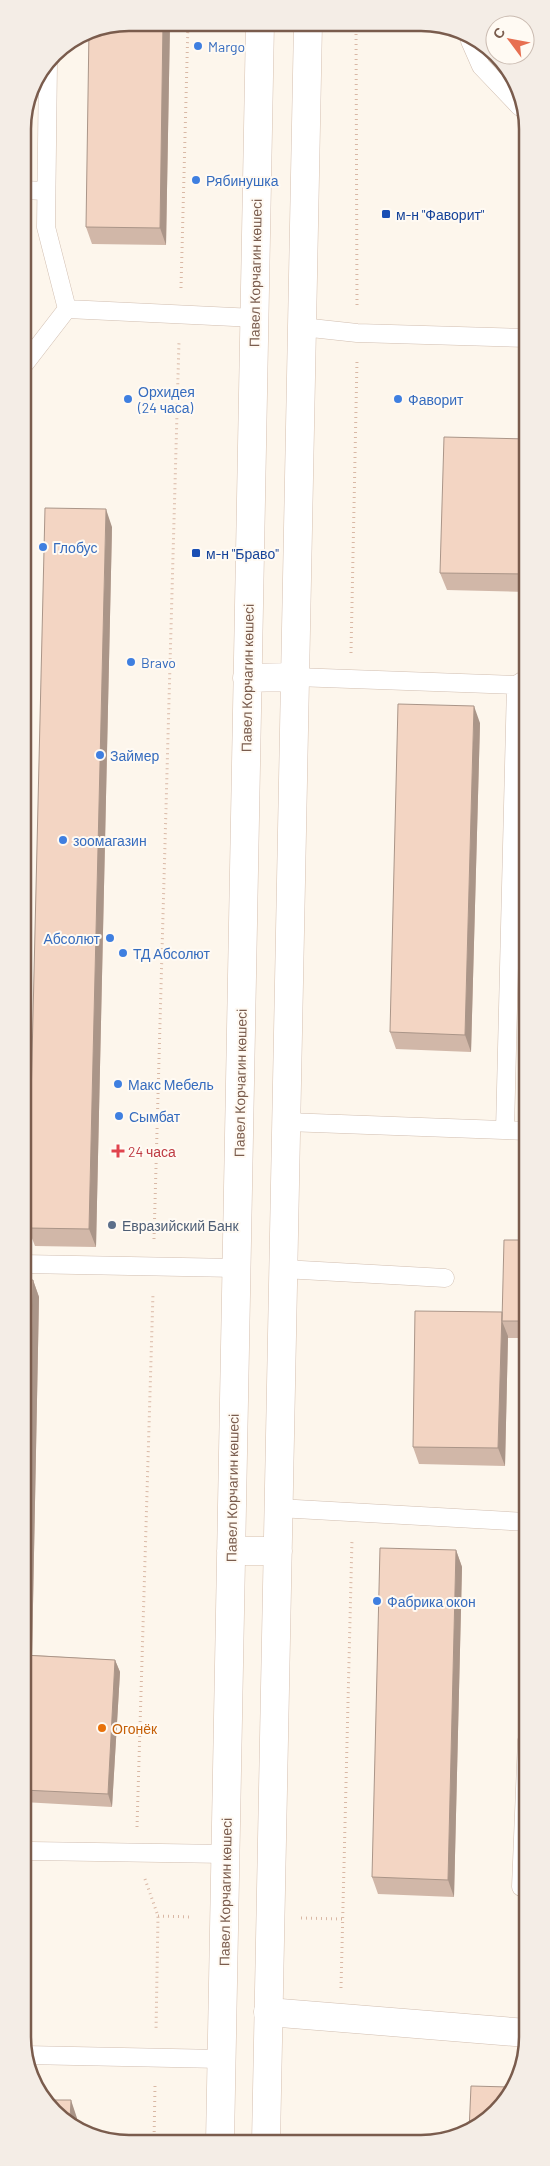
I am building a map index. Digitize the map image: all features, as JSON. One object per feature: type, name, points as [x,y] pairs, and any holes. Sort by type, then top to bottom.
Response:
[{"type":"street","name":"Павел Корчагин көшесі","points":[[220,2135],[260,31]]},
{"type":"street","points":[[266,2135],[308,31]]},
{"type":"street","points":[[247,678],[295,677]]},
{"type":"street","points":[[231,1551],[278,1551]]},
{"type":"street","points":[[268,2012],[519,2032]]},
{"type":"lane","points":[[472,45],[480,66],[514,101]]},
{"type":"lane","points":[[48,74],[46,227],[67,309]]},
{"type":"lane","points":[[31,190],[45,191]]},
{"type":"lane","points":[[67,309],[180,316],[255,318]]},
{"type":"lane","points":[[31,356],[67,309]]},
{"type":"lane","points":[[302,327],[357,333],[519,338]]},
{"type":"lane","points":[[295,677],[519,681]]},
{"type":"lane","points":[[505,1130],[519,937]]},
{"type":"lane","points":[[286,1122],[519,1131]]},
{"type":"lane","points":[[31,1264],[236,1268]]},
{"type":"lane","points":[[283,1269],[445,1278]]},
{"type":"lane","points":[[278,1508],[519,1522]]},
{"type":"lane","points":[[31,1851],[226,1854]]},
{"type":"lane","points":[[33,2055],[221,2060]]},
{"type":"path","points":[[173,592],[171,585],[188,31]]},
{"type":"path","points":[[340,2018],[352,1512]]},
{"type":"building","points":[[122,31],[163,31],[160,228],[86,227],[89,40],[97,36]]},
{"type":"building","points":[[444,437],[519,439],[519,574],[440,573]]},
{"type":"building","points":[[45,508],[106,509],[89,1229],[31,1228],[31,1101]]},
{"type":"building","points":[[398,704],[474,706],[465,1035],[390,1032]]},
{"type":"building","points":[[504,1240],[519,1240],[519,1321],[502,1321]]},
{"type":"building","points":[[31,1280],[33,1280],[31,1383]]},
{"type":"building","points":[[415,1311],[502,1312],[498,1448],[413,1447]]},
{"type":"building","points":[[380,1548],[456,1550],[448,1880],[372,1877]]},
{"type":"building","points":[[31,1655],[115,1660],[108,1794],[31,1790]]},
{"type":"building","points":[[471,2086],[505,2087],[486,2111],[469,2122]]},
{"type":"building","points":[[54,2100],[71,2100],[70,2116]]},
{"type":"place","name":"Margo","points":[[198,46]]},
{"type":"place","name":"Рябинушка","points":[[196,180]]},
{"type":"place","name":"м-н \"Фаворит\"","points":[[386,214]]},
{"type":"place","name":"Орхидея (24 часа)","points":[[128,399]]},
{"type":"place","name":"Фаворит","points":[[398,399]]},
{"type":"place","name":"Глобус","points":[[43,547]]},
{"type":"place","name":"м-н \"Браво\"","points":[[196,553]]},
{"type":"place","name":"Bravo","points":[[131,662]]},
{"type":"place","name":"Займер","points":[[100,755]]},
{"type":"place","name":"зоомагазин","points":[[63,840]]},
{"type":"place","name":"Абсолют","points":[[110,938]]},
{"type":"place","name":"ТД Абсолют","points":[[123,953]]},
{"type":"place","name":"Макс Мебель","points":[[118,1084]]},
{"type":"place","name":"Сымбат","points":[[119,1116]]},
{"type":"place","name":"24 часа","points":[[118,1151]]},
{"type":"place","name":"Евразийский Банк","points":[[112,1225]]},
{"type":"place","name":"Фабрика окон","points":[[377,1601]]},
{"type":"place","name":"Огонёк","points":[[102,1728]]}]
